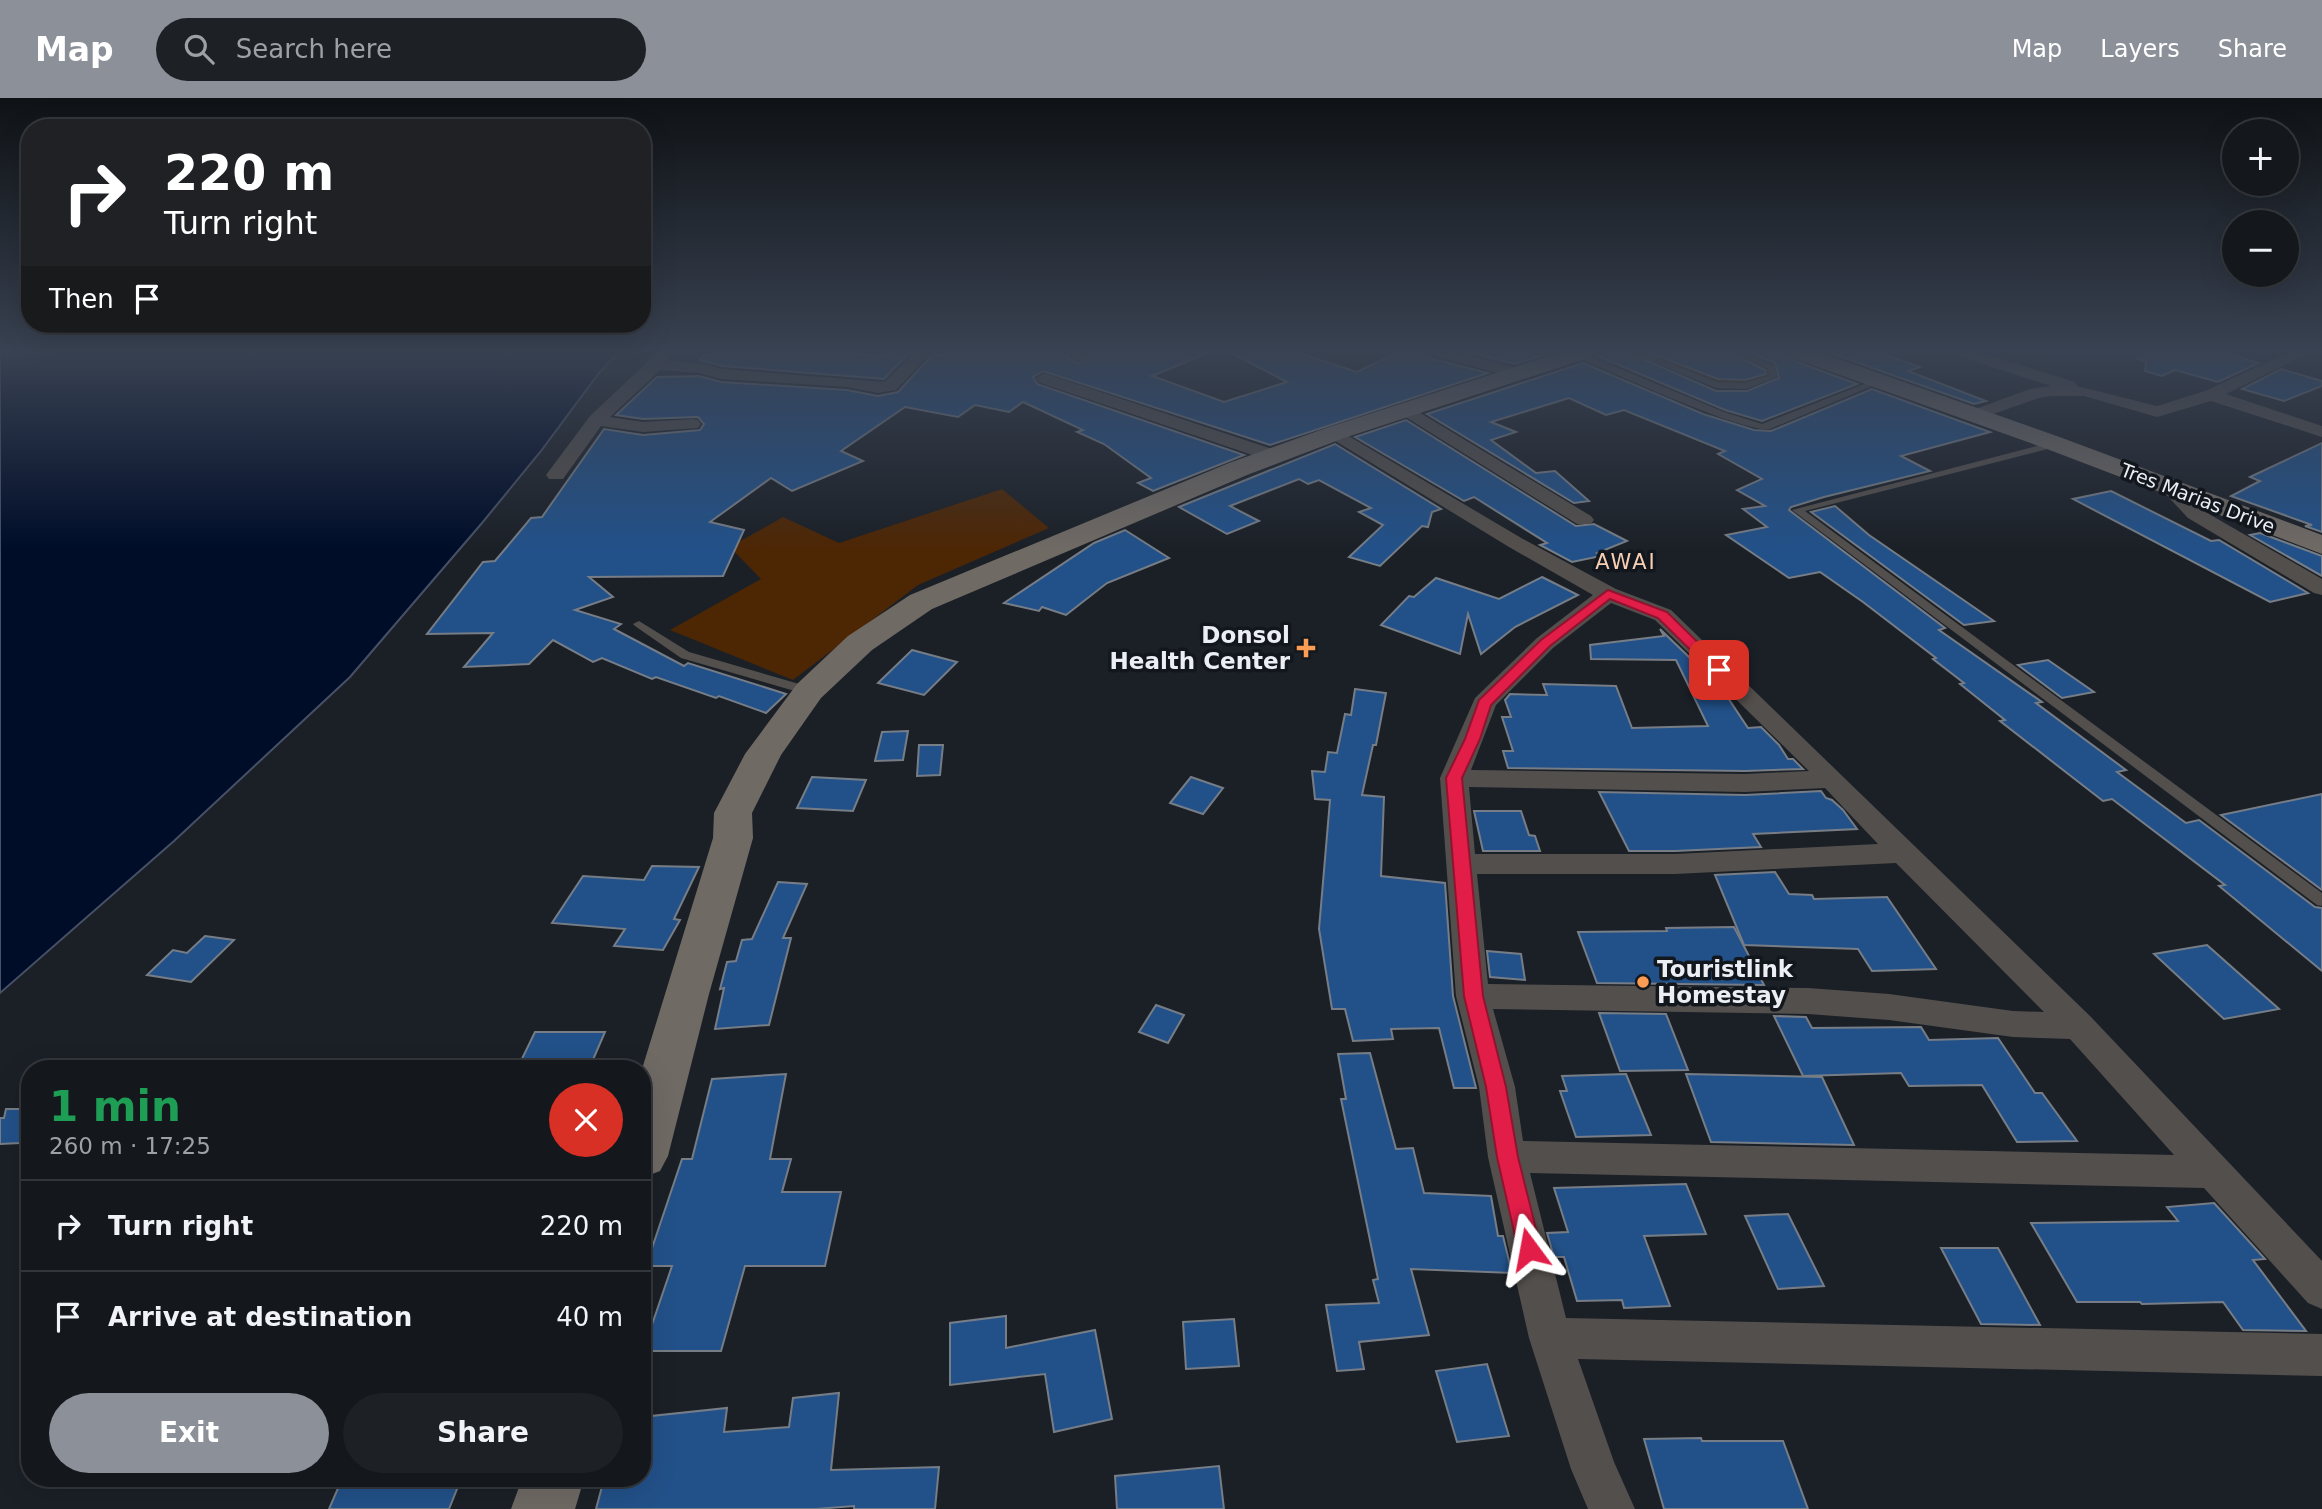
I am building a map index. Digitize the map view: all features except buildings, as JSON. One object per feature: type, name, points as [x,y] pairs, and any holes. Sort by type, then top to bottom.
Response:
[{"type":"main road","points":[[651,1123],[733,838],[733,813],[763,754],[809,691],[830,668],[860,643],[921,602],[1274,456],[1383,418]]},
{"type":"main road","name":"Tres Marias Drive","points":[[1978,418],[2056,444],[2322,545]]},
{"type":"main road","points":[[543,1509],[550,1487]]},
{"type":"street","points":[[556,475],[598,418]]},
{"type":"street","points":[[1162,418],[1274,456]]},
{"type":"street","points":[[1420,418],[1584,520]]},
{"type":"street","points":[[2280,418],[2322,432]]},
{"type":"street","points":[[596,420],[643,427],[692,424]]},
{"type":"street","points":[[1351,428],[1441,496],[1516,543],[1608,594],[1663,615],[1832,779],[1903,853],[2079,1026],[2322,1290]]},
{"type":"street","points":[[2169,488],[2195,514],[2322,588]]},
{"type":"street","points":[[1608,594],[1545,643],[1484,703],[1472,739],[1454,778],[1473,996],[1496,1087],[1507,1157],[1550,1338],[1594,1469],[1612,1509]]},
{"type":"street","points":[[1454,778],[1733,783],[1832,779]]},
{"type":"street","points":[[1460,863],[1675,864],[1903,853]]},
{"type":"street","points":[[1473,996],[1808,1001],[1889,1006],[2012,1024],[2079,1026]]},
{"type":"street","points":[[1507,1157],[2211,1172]]},
{"type":"street","points":[[1550,1338],[2322,1355]]},
{"type":"lane","points":[[1733,418],[1767,427],[1789,418]]},
{"type":"lane","points":[[2056,444],[1797,510],[2322,901]]},
{"type":"lane","points":[[639,624],[685,655],[809,691]]},
{"type":"shaded area","points":[[1002,489],[1049,528],[918,585],[793,680],[670,630],[761,579],[730,547],[783,517],[839,543]]},
{"type":"water","points":[[0,418],[566,418],[482,523],[350,677],[174,841],[0,993]]},
{"type":"place","name":"Donsol Health Center","points":[[1306,648]]},
{"type":"place","name":"Touristlink Homestay","points":[[1643,982]]},
{"type":"district","name":"AWAI","points":[[1626,562]]},
{"type":"route","points":[[1529,1249],[1507,1157],[1496,1087],[1473,996],[1454,778],[1472,739],[1484,703],[1545,643],[1608,594],[1663,615],[1719,670]]}]
